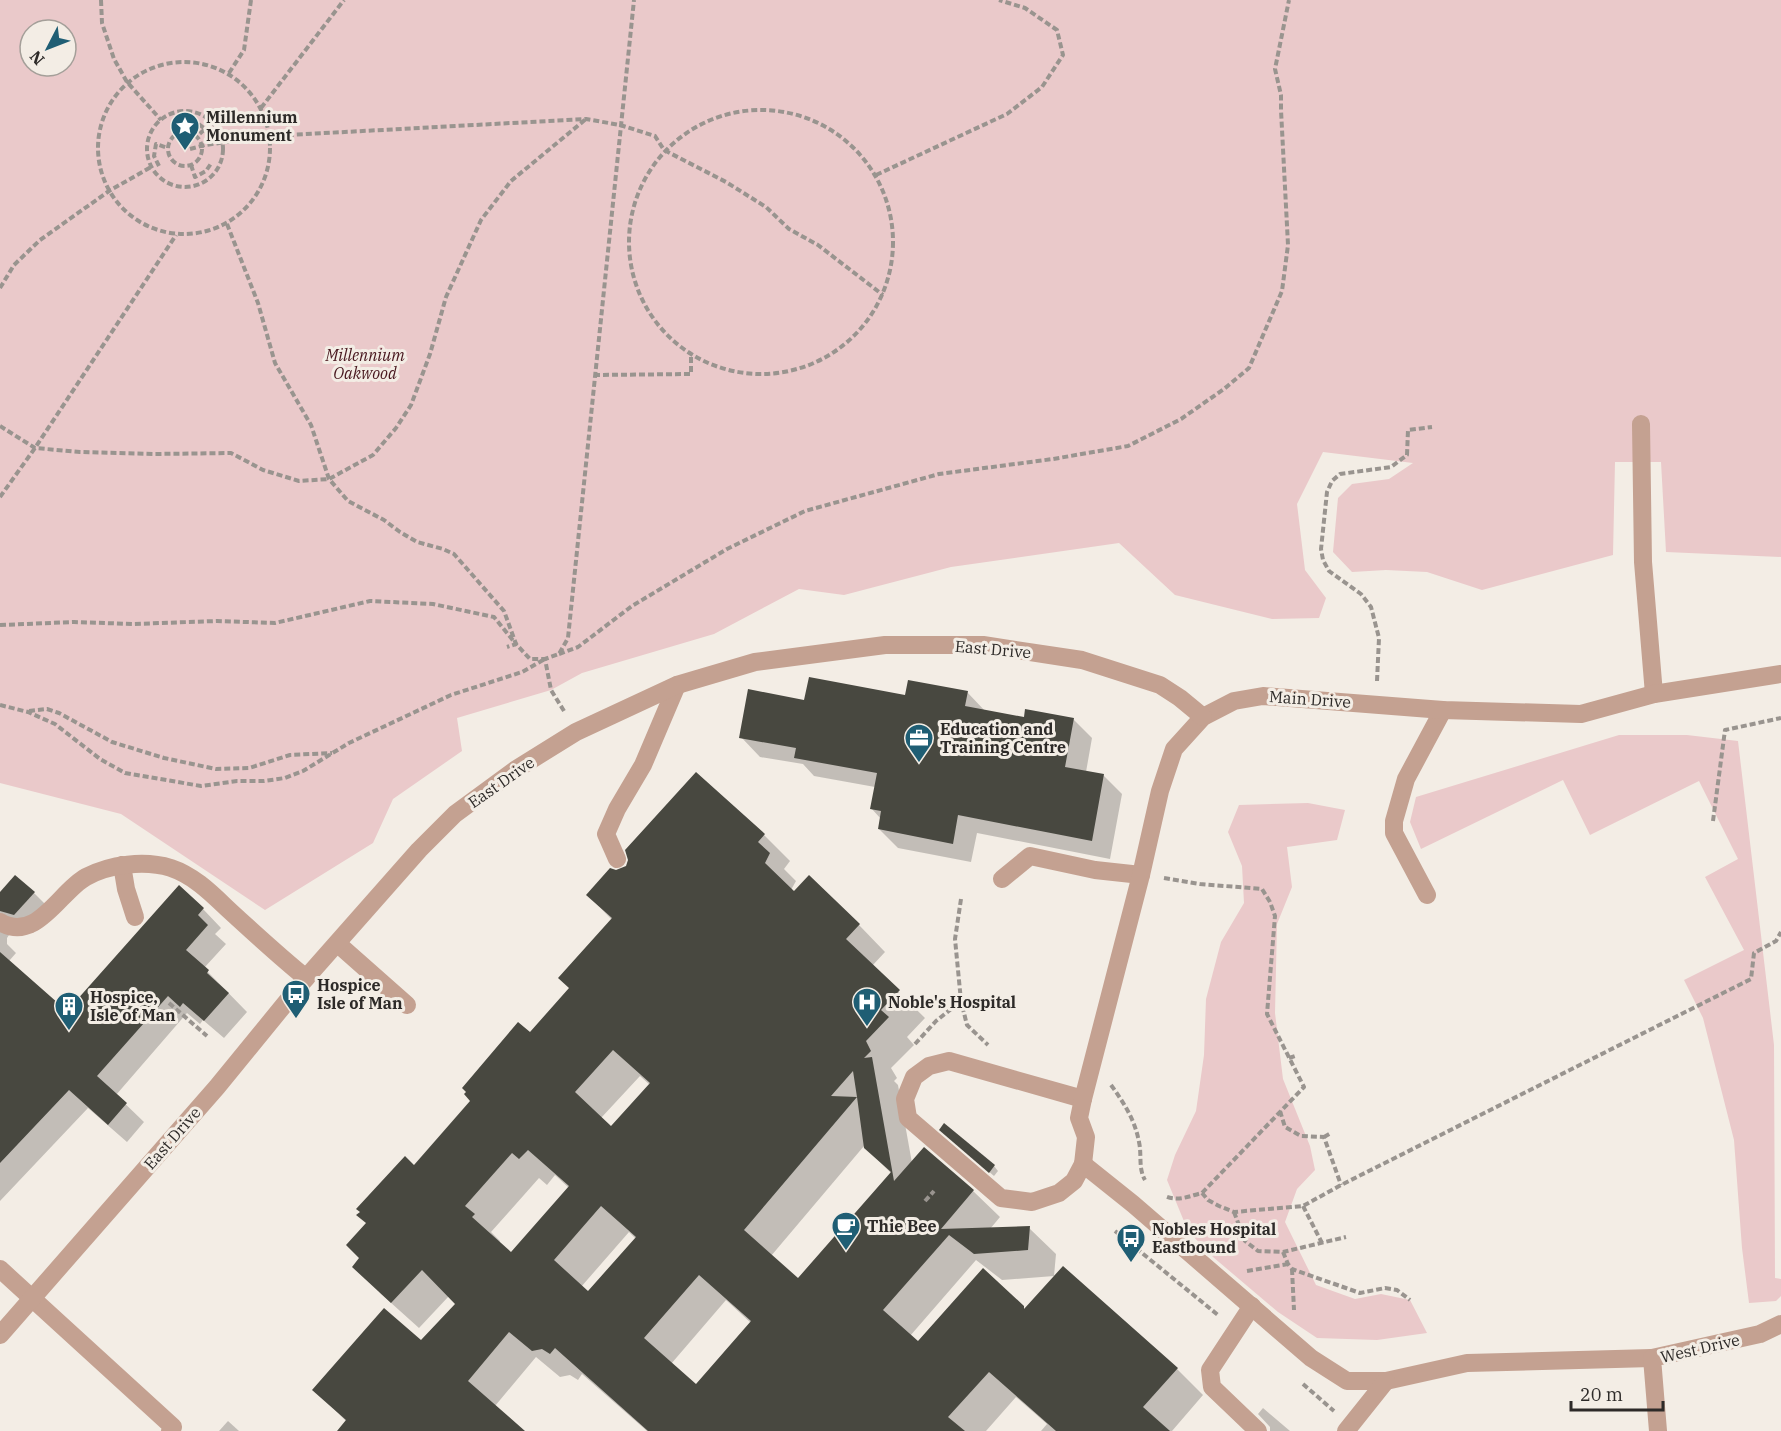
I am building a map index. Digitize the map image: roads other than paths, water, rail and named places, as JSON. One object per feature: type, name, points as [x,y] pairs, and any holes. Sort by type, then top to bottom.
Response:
[{"type":"street","points":[[1641,424],[1643,562],[1654,694]]},
{"type":"street","name":"East Drive","points":[[0,1335],[217,1087],[306,978],[419,850],[455,814],[515,770],[576,732],[677,686],[755,662],[885,645],[983,645],[1082,660],[1160,685],[1203,717]]},
{"type":"street","name":"Main Drive","points":[[1083,1164],[1086,1137],[1079,1118],[1160,791],[1174,749],[1203,717],[1234,701],[1263,696],[1443,710],[1581,714],[1654,694],[1781,674]]},
{"type":"street","points":[[617,859],[606,834],[643,765],[677,686]]},
{"type":"street","points":[[1427,896],[1394,833],[1394,821],[1406,779],[1443,710]]},
{"type":"street","points":[[1002,879],[1030,856],[1095,870],[1141,874]]},
{"type":"street","points":[[0,922],[6,926],[22,927],[36,922],[85,877],[122,865],[145,864],[172,868],[198,882],[306,978]]},
{"type":"street","points":[[122,865],[126,889],[135,917]]},
{"type":"street","points":[[338,944],[407,1005]]},
{"type":"street","points":[[1083,1099],[949,1061],[929,1066],[914,1077],[905,1099],[908,1118],[1001,1198],[1032,1203],[1059,1193],[1074,1180],[1083,1164],[1311,1358],[1347,1381],[1386,1382],[1467,1363],[1652,1358]]},
{"type":"street","points":[[0,1269],[173,1427],[170,1431]]},
{"type":"street","points":[[1252,1306],[1210,1370],[1212,1387],[1258,1431]]},
{"type":"street","name":"West Drive","points":[[1658,1431],[1652,1358],[1760,1334],[1781,1324]]},
{"type":"street","points":[[1346,1431],[1386,1382]]},
{"type":"place","name":"Millennium Monument","points":[[185,152]]},
{"type":"place","name":"Education and Training Centre","points":[[919,764]]},
{"type":"place","name":"Hospice Isle of Man","points":[[296,1020]]},
{"type":"place","name":"Noble's Hospital","points":[[867,1028]]},
{"type":"place","name":"Hospice, Isle of Man","points":[[69,1032]]},
{"type":"place","name":"Thie Bee","points":[[846,1252]]},
{"type":"place","name":"Nobles Hospital Eastbound","points":[[1131,1264]]},
{"type":"park label","name":"Millennium Oakwood","points":[[365,364]]}]
